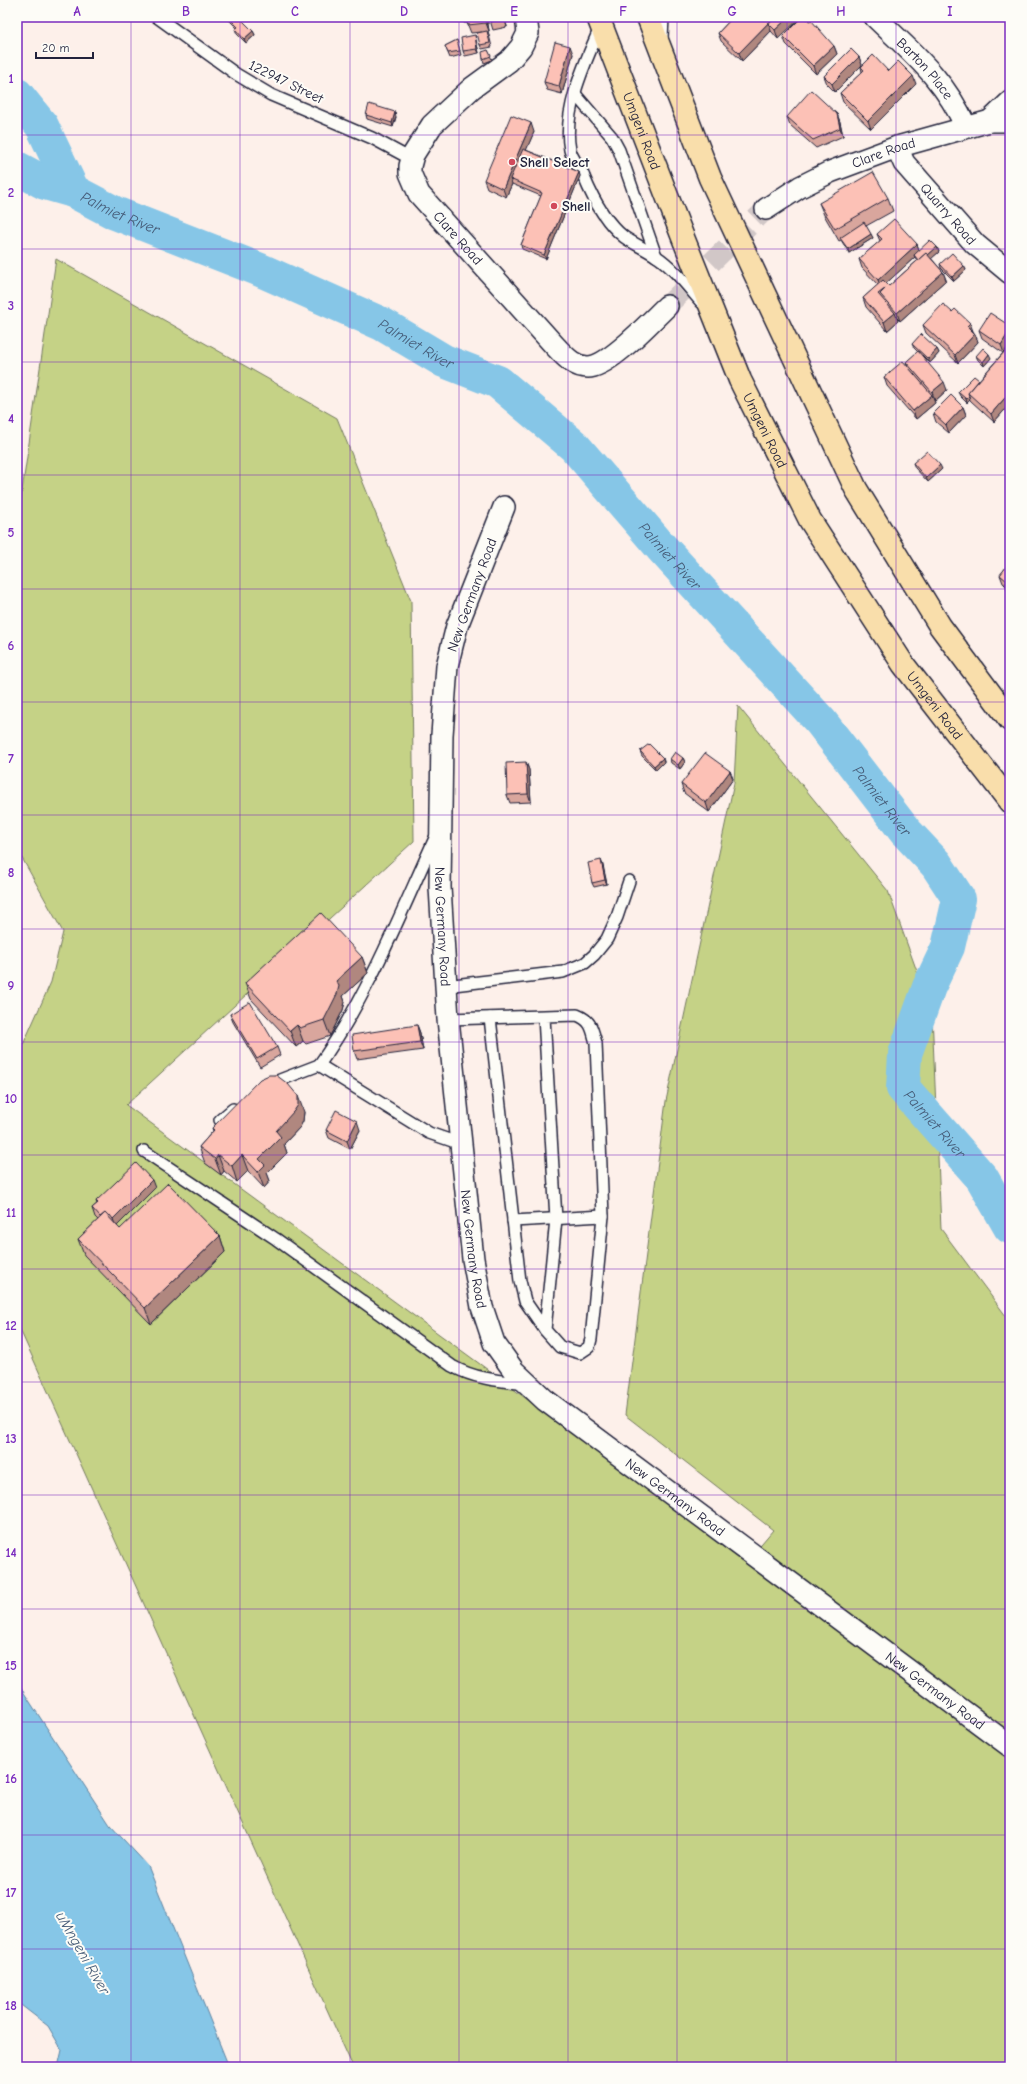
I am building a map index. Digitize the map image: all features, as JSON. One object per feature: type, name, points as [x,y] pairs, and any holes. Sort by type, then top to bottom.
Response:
[{"type":"highway","points":[[648,17],[710,178],[856,489],[940,626],[1010,720]]},
{"type":"highway","name":"Umgeni Road","points":[[600,21],[740,380],[810,520],[903,664],[1010,802]]},
{"type":"street","points":[[411,159],[432,124],[472,88],[509,61],[520,47],[528,33],[526,17]]},
{"type":"street","name":"Barton Place","points":[[875,17],[935,75],[955,103],[966,127]]},
{"type":"street","points":[[1000,121],[1010,102]]},
{"type":"street","name":"Clare Road","points":[[766,209],[800,187],[830,172],[897,147],[966,127],[1000,121]]},
{"type":"street","name":"Quarry Road","points":[[897,147],[904,163],[975,244],[1010,273]]},
{"type":"street","name":"Clare Road","points":[[411,159],[410,173],[419,194],[569,361],[579,366],[588,367],[600,364],[614,355],[667,306]]},
{"type":"street","name":"New Germany Road","points":[[504,507],[457,626],[447,666],[442,729],[440,887],[448,1019],[474,1259],[482,1307],[494,1343],[514,1371],[552,1405],[1010,1746]]},
{"type":"lane","name":"122947 Street","points":[[157,17],[236,74],[272,95],[372,138],[411,159]]},
{"type":"lane","points":[[662,54],[663,17]]},
{"type":"lane","points":[[600,21],[575,94],[571,116],[570,151],[581,170],[591,194],[609,221],[625,237],[656,256],[671,268],[714,316]]},
{"type":"lane","points":[[575,94],[612,137],[619,150],[656,256]]},
{"type":"lane","points":[[255,1092],[273,1082],[319,1065],[342,1033],[359,1003],[441,826]]},
{"type":"lane","points":[[445,986],[564,972],[585,963],[594,955],[606,939],[617,917],[629,881]]},
{"type":"lane","points":[[448,1019],[577,1015],[586,1018],[591,1025],[596,1044],[603,1216],[589,1347],[580,1353],[560,1347],[525,1301],[520,1281],[490,1018]]},
{"type":"lane","points":[[544,1017],[556,1219],[546,1330]]},
{"type":"lane","points":[[319,1065],[429,1133],[461,1144]]},
{"type":"lane","points":[[220,1120],[244,1100]]},
{"type":"lane","points":[[144,1151],[276,1239],[452,1366],[466,1374],[483,1378],[528,1384]]},
{"type":"lane","points":[[513,1221],[603,1216]]},
{"type":"green space","points":[[56,259],[337,418],[411,601],[414,841],[126,1105],[484,1367],[745,1563],[773,1530],[625,1415],[666,1101],[734,783],[738,706],[888,891],[932,1013],[941,1229],[1006,1316],[1010,1318],[1010,2067],[353,2067],[17,1323],[17,1058],[51,982],[63,932],[17,849],[17,525]]},
{"type":"water","name":"uMngeni River","points":[[17,1682],[110,1825],[148,1866],[229,2067],[58,2067],[62,2050],[48,2026],[17,2002]]},
{"type":"building","points":[[228,17],[239,17],[253,31],[244,39],[235,29],[238,27]]},
{"type":"building","points":[[465,17],[485,17],[486,23],[468,25]]},
{"type":"building","points":[[489,17],[504,17],[504,18],[490,22]]},
{"type":"building","points":[[733,17],[774,17],[739,53],[718,33]]},
{"type":"building","points":[[776,17],[789,17],[775,30],[769,24]]},
{"type":"building","points":[[802,17],[805,17],[809,21],[811,20],[834,46],[813,66],[783,36]]},
{"type":"building","points":[[487,31],[490,43],[480,45],[477,33]]},
{"type":"building","points":[[475,35],[477,49],[463,51],[461,38]]},
{"type":"building","points":[[457,40],[460,51],[448,53],[445,46]]},
{"type":"building","points":[[555,42],[570,46],[559,86],[544,82]]},
{"type":"building","points":[[851,49],[859,57],[832,84],[824,76]]},
{"type":"building","points":[[488,50],[491,56],[483,59],[482,52]]},
{"type":"building","points":[[873,55],[888,71],[898,61],[913,76],[868,121],[840,93],[864,70],[861,67]]},
{"type":"building","points":[[811,90],[837,114],[840,128],[813,140],[787,117]]},
{"type":"building","points":[[369,104],[395,112],[392,123],[366,115]]},
{"type":"building","points":[[511,115],[531,123],[503,189],[484,180]]},
{"type":"building","points":[[523,149],[579,172],[544,255],[521,245],[542,193],[510,179]]},
{"type":"building","points":[[873,172],[888,198],[835,229],[819,203]]},
{"type":"building","points":[[894,219],[917,244],[878,280],[859,259],[882,239],[877,234]]},
{"type":"building","points":[[864,222],[871,234],[848,249],[840,238]]},
{"type":"building","points":[[930,240],[937,247],[928,255],[926,253],[918,260],[914,255]]},
{"type":"building","points":[[926,253],[943,272],[897,313],[880,294],[886,288],[878,294],[895,313],[884,322],[863,298],[883,280],[889,286]]},
{"type":"building","points":[[952,253],[964,266],[952,277],[940,264]]},
{"type":"building","points":[[943,304],[952,312],[955,309],[970,323],[967,326],[975,334],[955,355],[923,325]]},
{"type":"building","points":[[990,313],[1010,326],[1010,330],[1001,345],[979,330]]},
{"type":"building","points":[[921,334],[937,349],[928,359],[912,344]]},
{"type":"building","points":[[983,348],[989,354],[983,362],[976,356]]},
{"type":"building","points":[[1006,350],[1010,354],[1010,392],[991,414],[968,393]]},
{"type":"building","points":[[918,351],[944,382],[932,392],[906,362]]},
{"type":"building","points":[[903,361],[932,395],[913,411],[884,377]]},
{"type":"building","points":[[974,376],[979,380],[968,393],[969,396],[966,399],[958,392]]},
{"type":"building","points":[[951,395],[963,407],[946,425],[933,413]]},
{"type":"building","points":[[927,451],[940,465],[926,478],[913,463]]},
{"type":"building","points":[[1010,562],[1010,588],[1005,584],[1007,581],[1000,575]]},
{"type":"building","points":[[649,744],[663,758],[654,766],[640,751]]},
{"type":"building","points":[[675,752],[683,758],[678,765],[670,759]]},
{"type":"building","points":[[705,753],[730,771],[706,803],[681,784]]},
{"type":"building","points":[[526,762],[528,794],[507,795],[506,763]]},
{"type":"building","points":[[601,860],[605,880],[592,883],[588,863]]},
{"type":"building","points":[[321,913],[362,957],[336,981],[339,986],[337,994],[324,1020],[300,1028],[297,1025],[290,1031],[245,983]]},
{"type":"building","points":[[250,1002],[277,1047],[257,1059],[230,1014]]},
{"type":"building","points":[[417,1025],[420,1042],[354,1051],[352,1035]]},
{"type":"building","points":[[269,1075],[276,1075],[288,1084],[298,1096],[298,1105],[276,1131],[281,1137],[259,1159],[265,1165],[258,1172],[242,1155],[232,1166],[218,1155],[215,1159],[199,1147],[214,1130],[212,1128],[260,1079]]},
{"type":"building","points":[[336,1110],[357,1121],[347,1141],[326,1130]]},
{"type":"building","points":[[136,1163],[152,1180],[113,1219],[110,1215],[108,1217],[105,1213],[100,1217],[92,1208],[98,1203],[96,1201]]},
{"type":"building","points":[[168,1183],[220,1236],[145,1308],[78,1239],[105,1213],[120,1229]]},
{"type":"waterway","name":"Palmiet River","points":[[17,95],[42,126],[73,191],[115,213],[258,269],[382,324],[444,361],[498,382],[574,446],[661,547],[821,722],[905,831],[936,864],[959,899],[948,947],[929,987],[905,1054],[903,1088],[982,1178],[1010,1227]]},
{"type":"waterway","points":[[17,168],[45,183],[73,191]]},
{"type":"tunnel","points":[[667,306],[766,209]]},
{"type":"place","name":"Shell Select","points":[[512,162]]},
{"type":"place","name":"Shell","points":[[554,206]]}]
